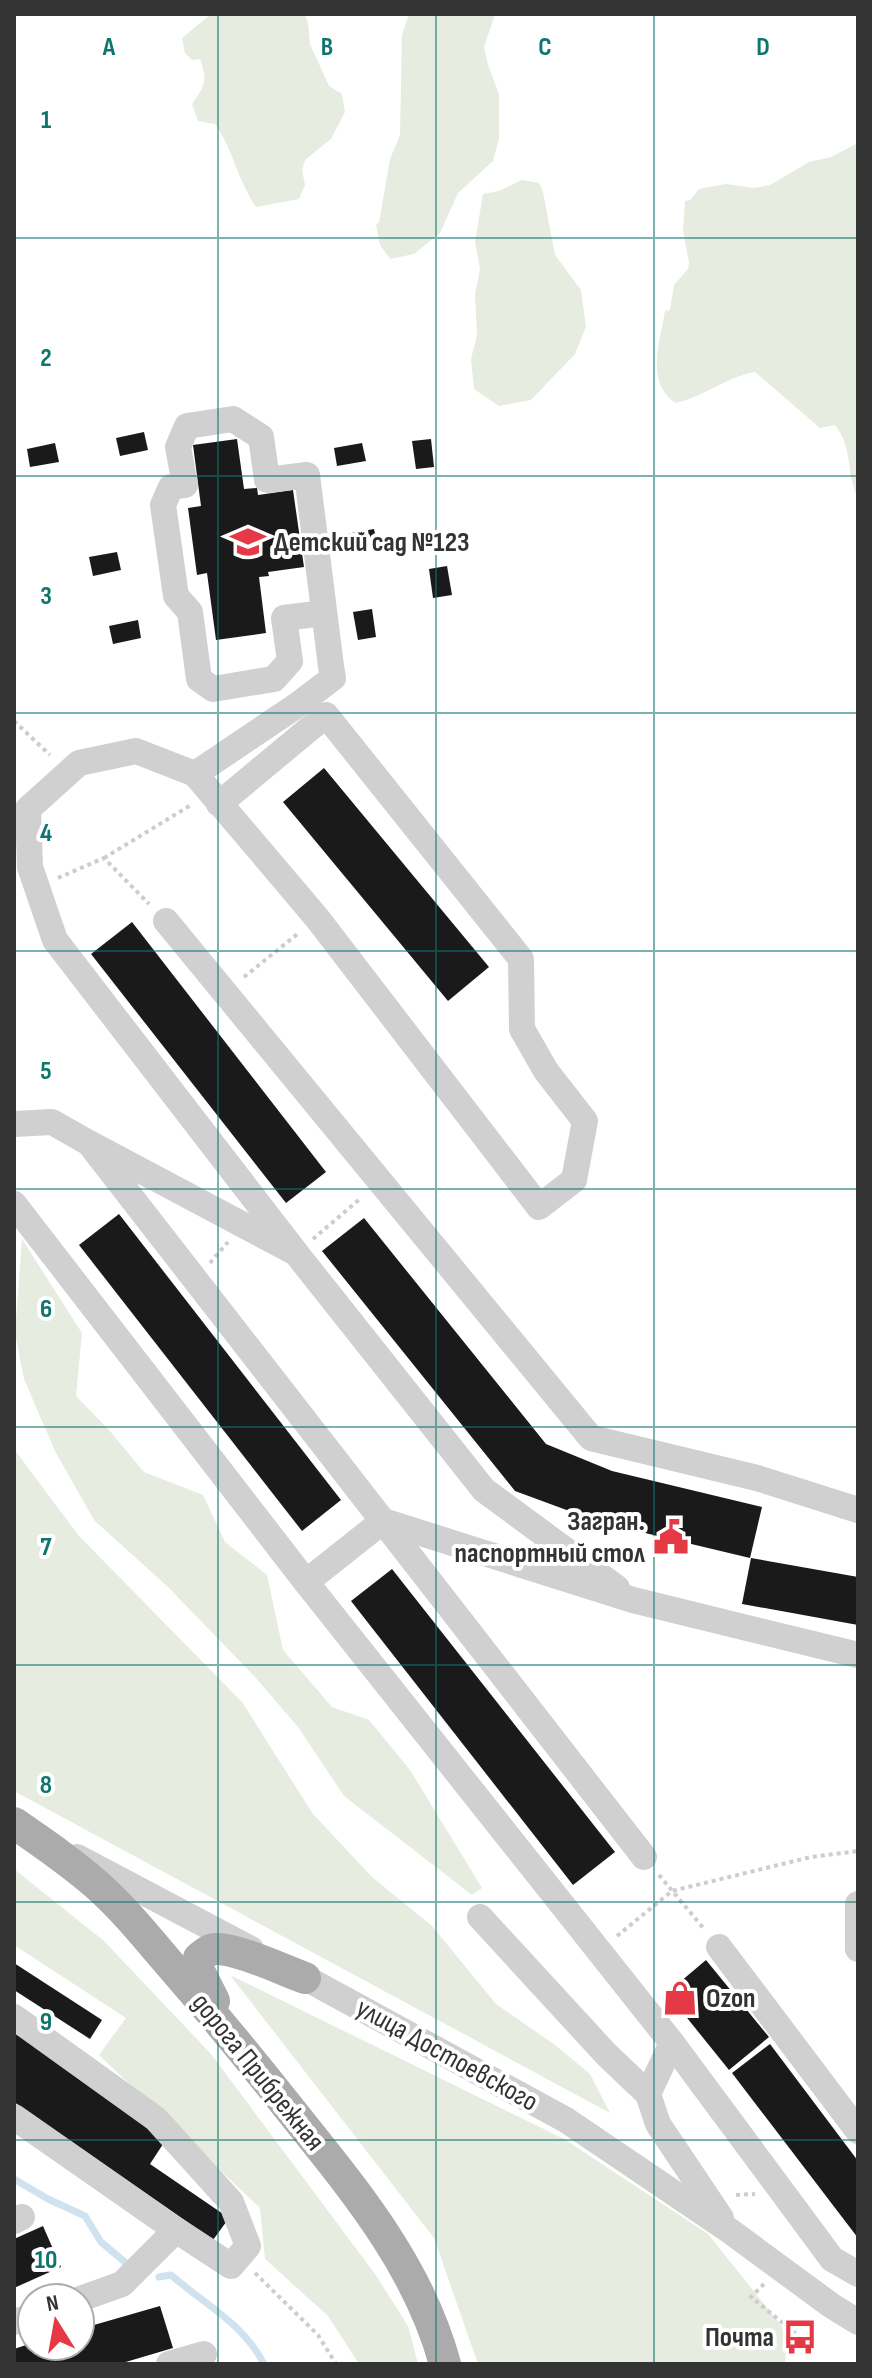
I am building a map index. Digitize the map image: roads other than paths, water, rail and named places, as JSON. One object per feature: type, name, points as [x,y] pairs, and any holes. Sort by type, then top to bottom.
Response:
[{"type":"main road","name":"дорога Прибрежная","points":[[14,1823],[99,1886],[256,2064],[366,2206],[397,2253],[426,2305],[445,2364]]},
{"type":"main road","points":[[256,2064],[208,1991],[198,1969],[199,1958],[209,1950],[218,1949],[305,1978]]},
{"type":"street","points":[[208,790],[296,706],[333,678],[307,475],[267,480],[261,437],[233,419],[187,426],[178,447],[185,485],[171,487],[163,505],[176,596],[190,612],[199,679],[213,689],[274,679],[290,661],[284,618],[324,613]]},
{"type":"street","points":[[208,790],[326,715],[521,959],[522,1029],[546,1071],[585,1121],[574,1180],[539,1207],[317,918],[208,790],[136,751],[79,763],[21,812],[30,867],[55,940],[296,1253],[484,1490],[633,1600]]},
{"type":"street","points":[[166,921],[591,1438],[757,1478],[858,1510]]},
{"type":"street","points":[[14,1124],[52,1122],[296,1253]]},
{"type":"street","points":[[89,1143],[644,1857]]},
{"type":"street","points":[[14,1204],[306,1582],[672,2043],[832,2259],[858,2274]]},
{"type":"street","points":[[306,1582],[383,1521]]},
{"type":"street","points":[[383,1521],[633,1600],[858,1655]]},
{"type":"street","name":"улица Достоевского","points":[[14,1823],[566,2120],[858,2322]]},
{"type":"street","points":[[858,1904],[858,1949]]},
{"type":"street","points":[[480,1917],[606,2054],[648,2094],[658,2124],[730,2231]]},
{"type":"street","points":[[719,1947],[858,2131]]},
{"type":"street","points":[[14,2017],[156,2119],[231,2202],[248,2246],[231,2266],[14,2117]]},
{"type":"street","points":[[648,2094],[672,2043]]},
{"type":"street","points":[[96,2293],[122,2284],[176,2230]]},
{"type":"street","points":[[169,2364],[204,2354]]},
{"type":"waterway","points":[[14,2179],[85,2216],[101,2242],[126,2263]]},
{"type":"waterway","points":[[159,2277],[171,2275],[222,2315],[245,2337],[264,2364]]},
{"type":"place","name":"Детский сад №123","points":[[248,542]]},
{"type":"place","name":"Загран. паспортный стол","points":[[671,1537]]},
{"type":"place","name":"Ozon","points":[[680,1998]]},
{"type":"place","name":"Почта","points":[[800,2337]]}]
